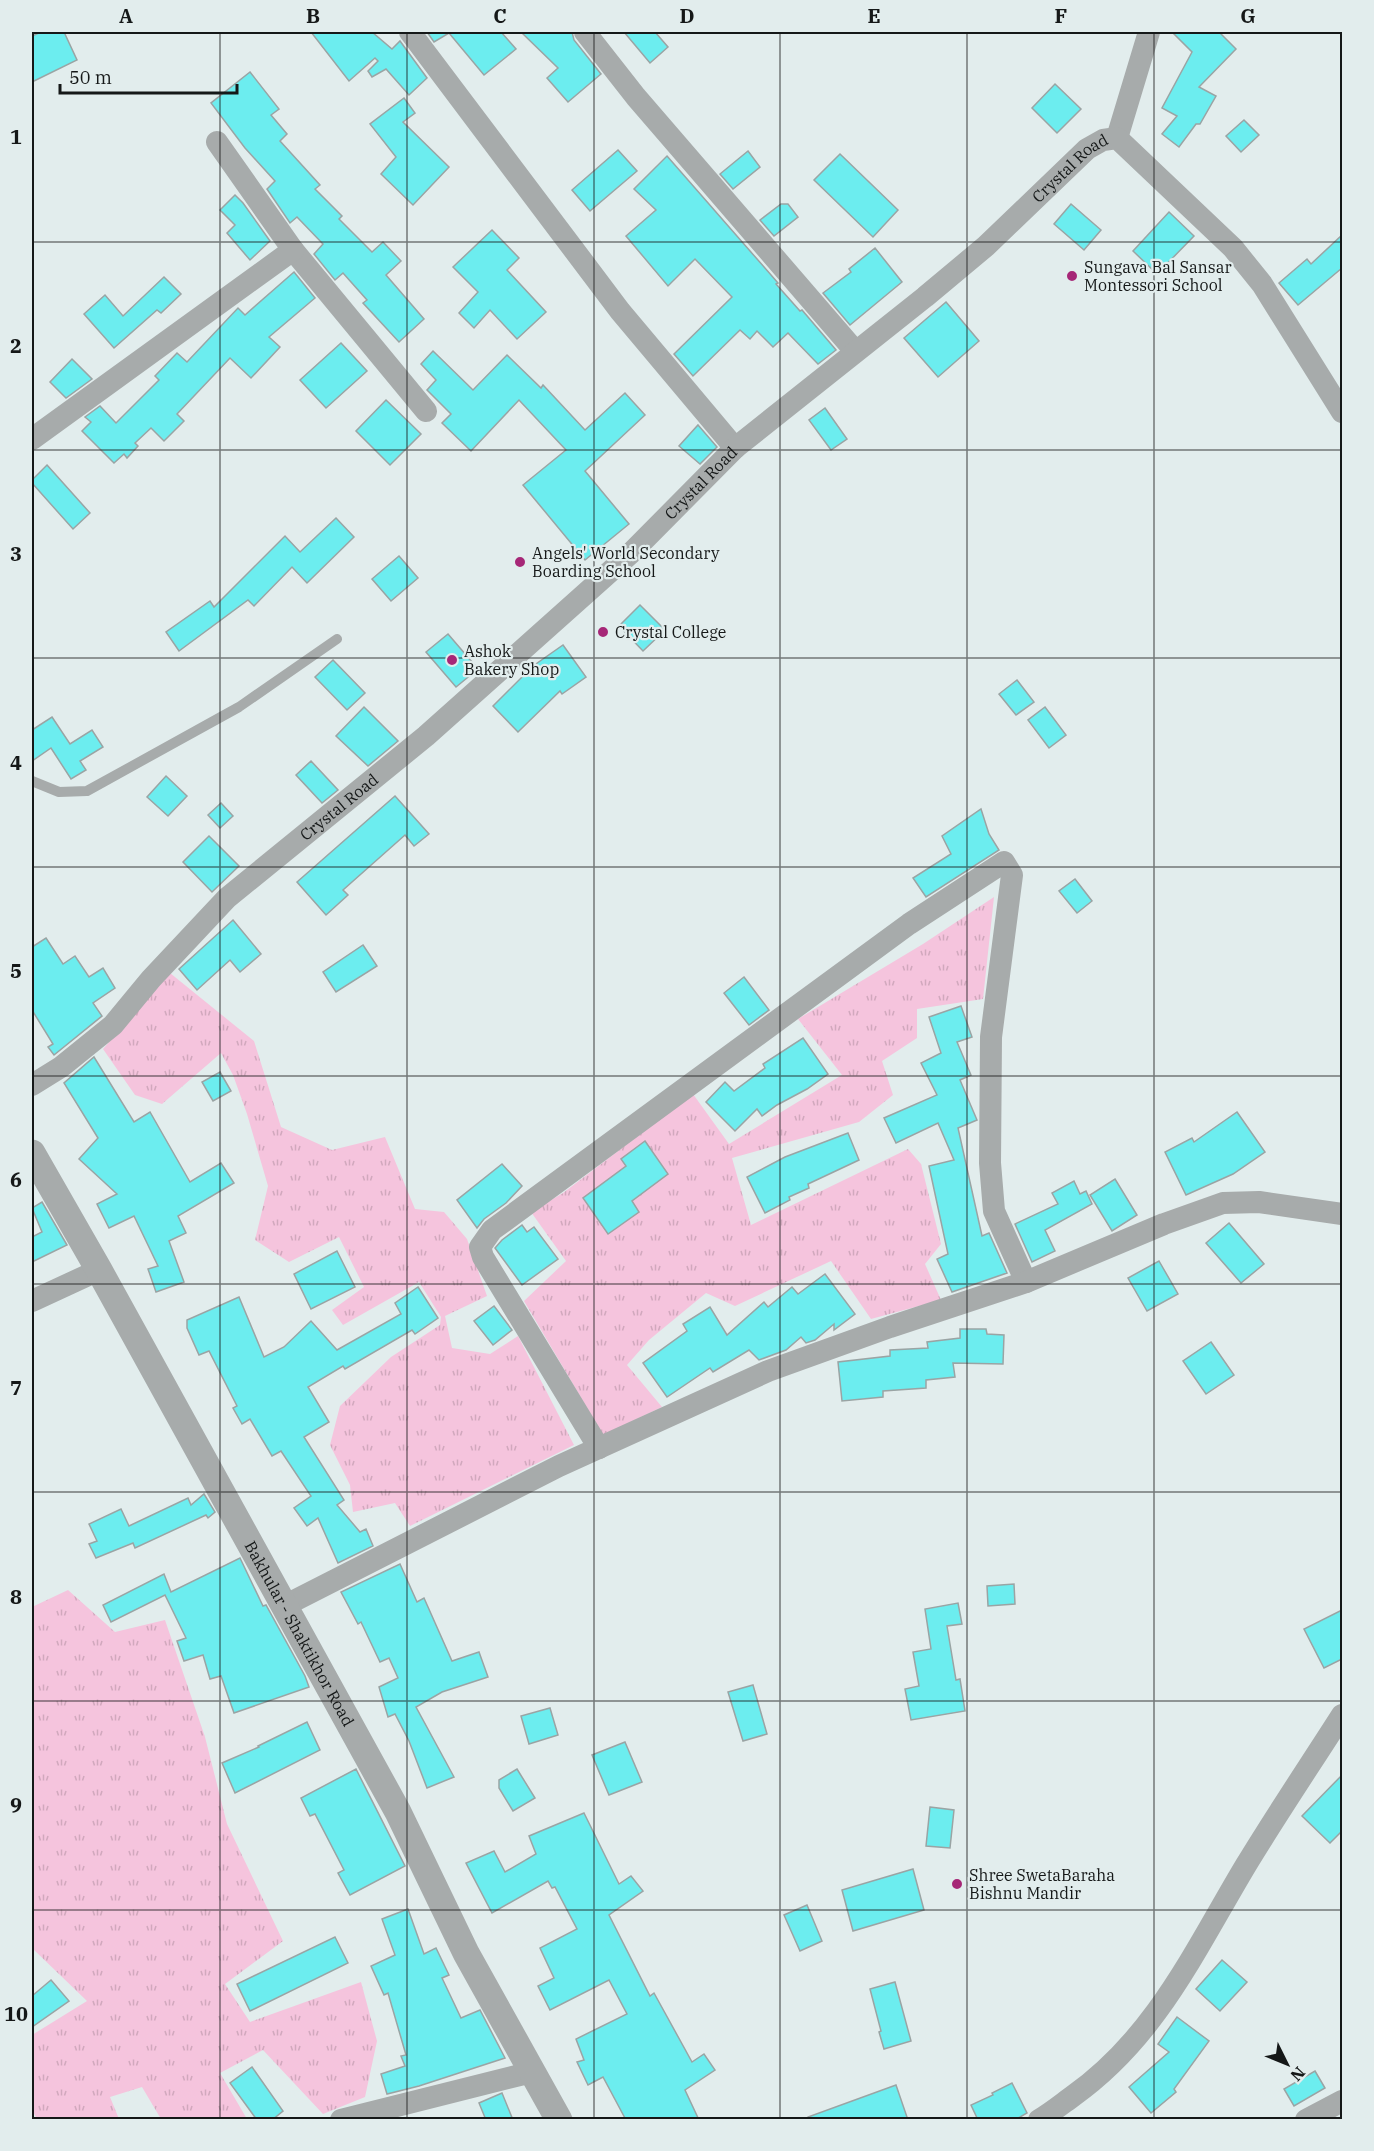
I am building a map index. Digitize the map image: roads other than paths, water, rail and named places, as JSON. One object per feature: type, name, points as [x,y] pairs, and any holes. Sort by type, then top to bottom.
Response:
[{"type":"street","points":[[410,32],[620,311],[735,448]]},
{"type":"street","points":[[585,32],[636,96],[855,351]]},
{"type":"street","points":[[1117,138],[1149,32]]},
{"type":"street","name":"Crystal Road","points":[[32,1085],[61,1067],[113,1025],[151,979],[227,898],[434,729],[632,552],[735,448],[986,246],[1087,149],[1103,140],[1117,138],[1233,248],[1262,284],[1342,412]]},
{"type":"street","points":[[217,142],[293,250],[426,411]]},
{"type":"street","points":[[32,438],[293,250]]},
{"type":"street","points":[[599,1448],[483,1257],[480,1247],[492,1230],[502,1222],[909,924],[1004,862],[1011,875],[991,1037],[990,1163],[994,1211],[1026,1282]]},
{"type":"street","name":"Bakhular - Shaktikhor Road","points":[[32,1154],[99,1270],[398,1812],[466,1953],[559,2120]]},
{"type":"street","points":[[284,1606],[559,1466],[768,1371],[890,1327],[1026,1282],[1164,1224],[1223,1203],[1259,1202],[1342,1214]]},
{"type":"street","points":[[32,1301],[99,1270]]},
{"type":"street","points":[[1039,2120],[1093,2081],[1116,2061],[1143,2031],[1176,1986],[1247,1864],[1342,1715]]},
{"type":"street","points":[[340,2120],[532,2072]]},
{"type":"street","points":[[1306,2120],[1342,2101]]},
{"type":"lane","points":[[32,781],[59,792],[87,791],[239,707],[337,639]]},
{"type":"place","name":"Sungava Bal Sansar Montessori School","points":[[1072,276]]},
{"type":"place","name":"Angels' World Secondary Boarding School","points":[[520,562]]},
{"type":"place","name":"Crystal College","points":[[603,632]]},
{"type":"place","name":"Ashok Bakery Shop","points":[[452,660]]},
{"type":"place","name":"Shree SwetaBaraha Bishnu Mandir","points":[[957,1884]]}]
